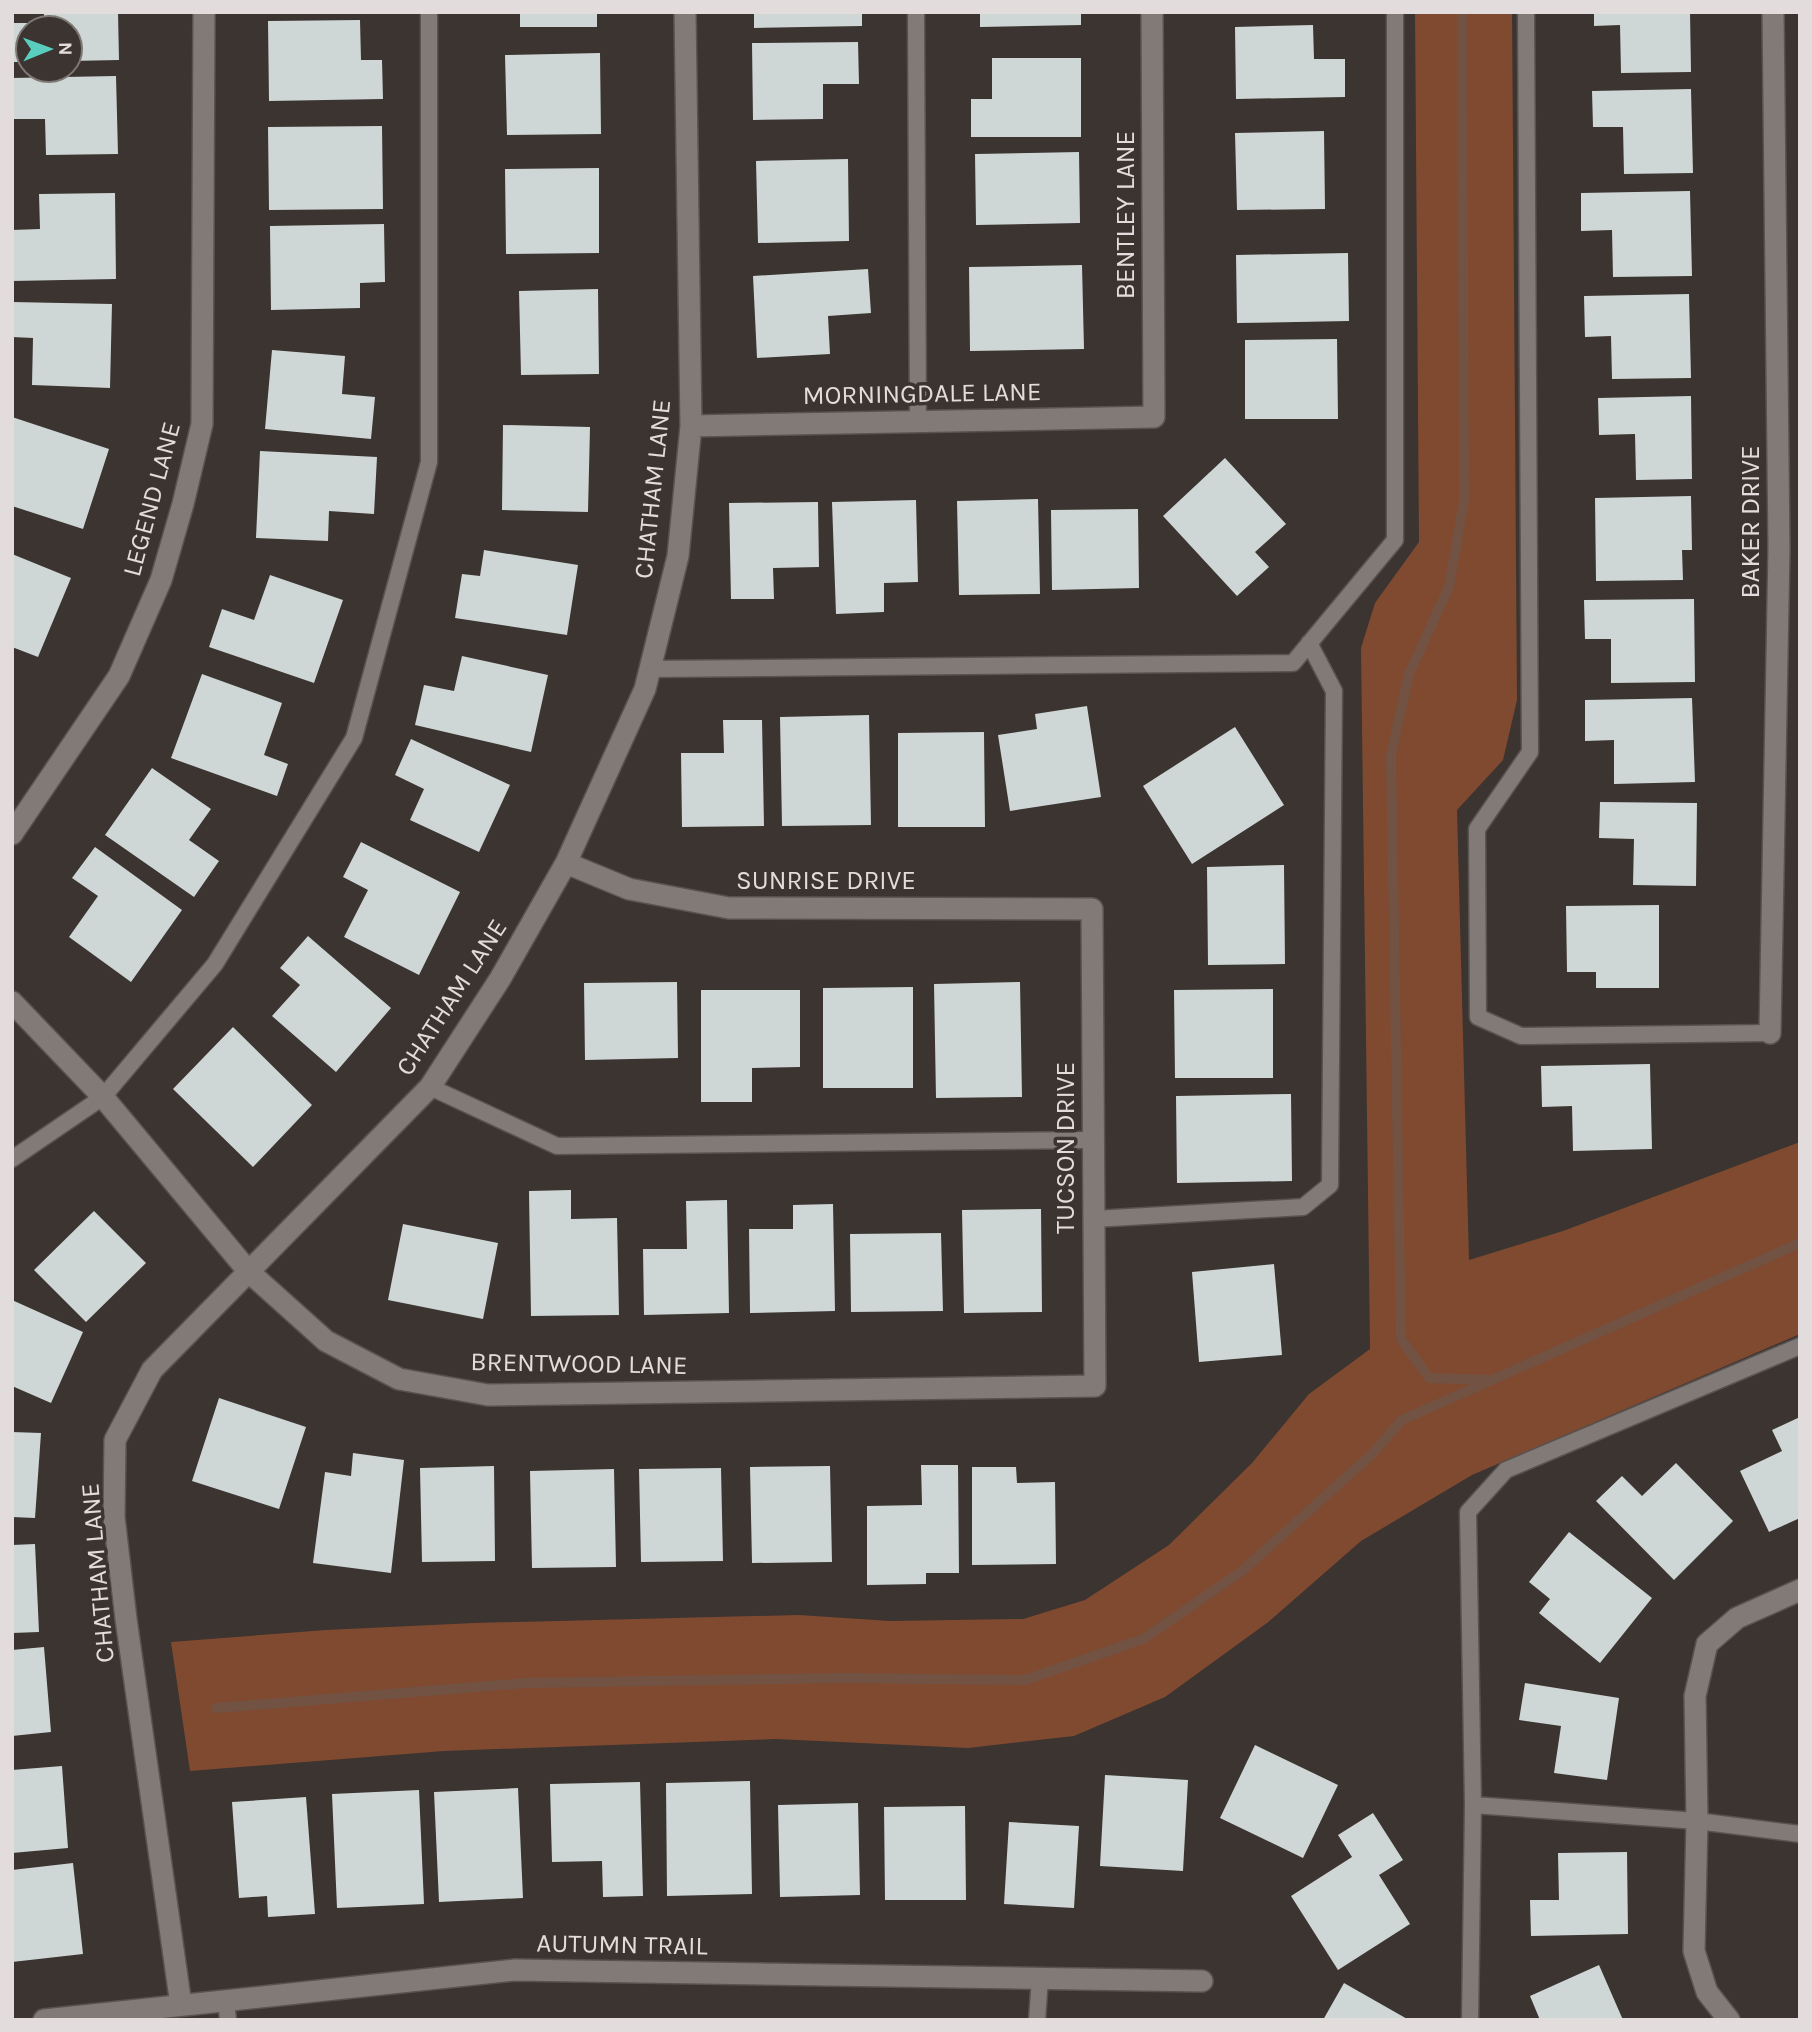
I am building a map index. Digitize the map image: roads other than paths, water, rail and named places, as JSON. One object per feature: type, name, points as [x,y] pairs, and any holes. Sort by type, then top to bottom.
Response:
[{"type":"street","name":"LEGEND LANE","points":[[12,834],[119,676],[161,580],[187,491],[202,425],[204,12]]},
{"type":"street","name":"CHATHAM LANE","points":[[181,2005],[116,1529],[115,1440],[152,1370],[430,1087],[500,979],[566,863],[645,689],[678,556],[691,426],[685,12]]},
{"type":"street","name":"BENTLEY LANE","points":[[1152,12],[1154,417]]},
{"type":"street","name":"BAKER DRIVE","points":[[1770,1033],[1789,548],[1773,12]]},
{"type":"street","name":"MORNINGDALE LANE","points":[[691,426],[1154,417]]},
{"type":"street","name":"SUNRISE DRIVE","points":[[566,863],[629,889],[729,908],[1092,909]]},
{"type":"street","name":"TUCSON DRIVE","points":[[1092,909],[1095,1386]]},
{"type":"street","name":"BRENTWOOD LANE","points":[[12,1002],[103,1097],[249,1272],[326,1340],[399,1379],[488,1395],[1095,1386]]},
{"type":"street","points":[[1730,2020],[1707,1992],[1694,1951],[1697,1821],[1695,1696],[1707,1644],[1737,1618],[1800,1590]]},
{"type":"street","name":"AUTUMN TRAIL","points":[[44,2020],[181,2005],[227,2010],[515,1970],[1202,1981]]},
{"type":"lane","points":[[12,1159],[103,1097],[215,964],[354,738],[429,461],[429,12]]},
{"type":"lane","points":[[916,12],[918,421]]},
{"type":"lane","points":[[650,669],[1293,663],[1395,540],[1395,12]]},
{"type":"lane","points":[[1526,12],[1530,752],[1477,829],[1478,1017],[1521,1037],[1770,1033]]},
{"type":"lane","points":[[1094,1219],[1303,1207],[1330,1185],[1334,691],[1309,643]]},
{"type":"lane","points":[[430,1087],[557,1146],[1093,1140]]},
{"type":"lane","points":[[1470,2020],[1473,1805],[1468,1512],[1506,1471],[1800,1346]]},
{"type":"lane","points":[[1473,1805],[1697,1821],[1800,1834]]},
{"type":"lane","points":[[1037,2020],[1040,1978]]},
{"type":"waterway","points":[[1462,12],[1464,501],[1449,587],[1409,674],[1391,755],[1401,1339],[1429,1378],[1488,1380]]},
{"type":"waterway","points":[[216,1708],[526,1683],[842,1678],[1025,1680],[1143,1639],[1242,1571],[1372,1454],[1402,1420],[1800,1243]]}]
